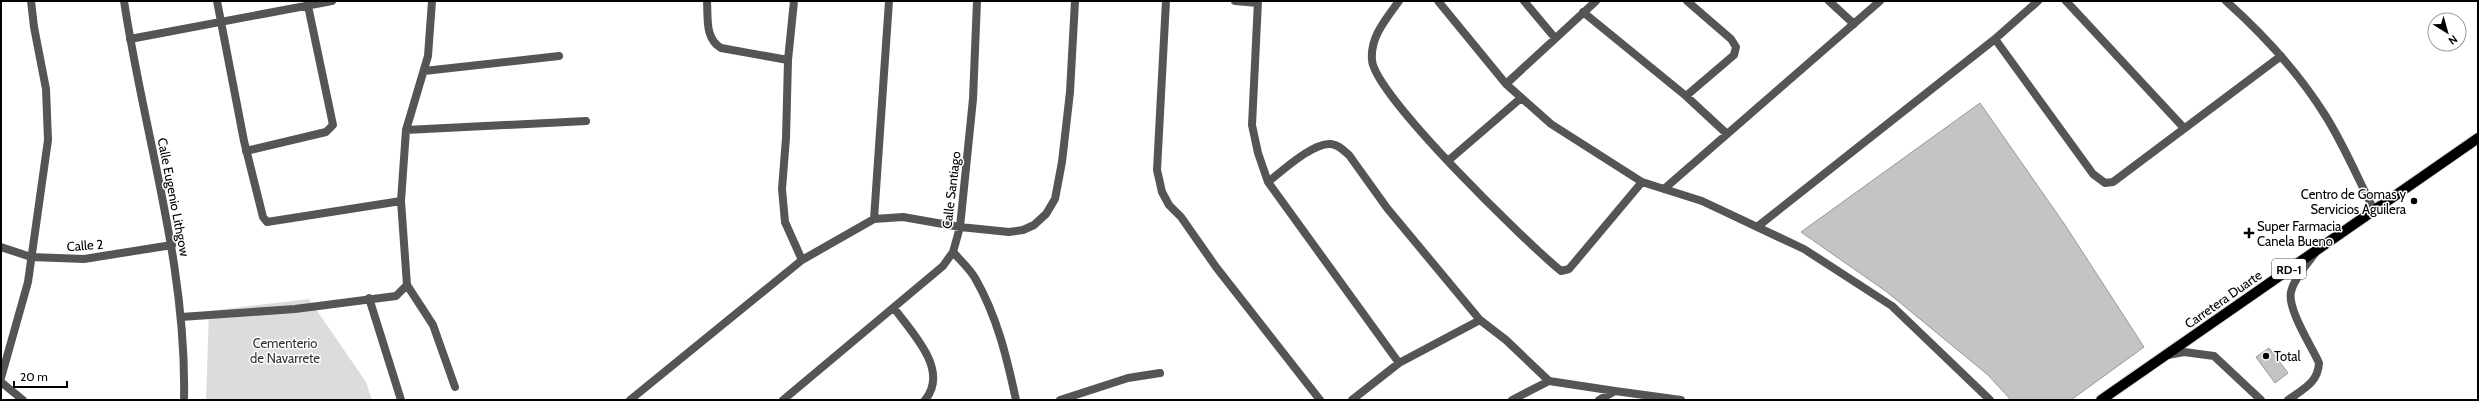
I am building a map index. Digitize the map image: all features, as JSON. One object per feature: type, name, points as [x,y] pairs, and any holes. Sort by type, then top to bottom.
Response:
[{"type":"main road","name":"Carretera Duarte","points":[[2101,400],[2478,138]]},
{"type":"street","points":[[1,378],[28,282],[48,140],[46,89],[34,27],[31,1]]},
{"type":"street","name":"Calle Eugenio Lithgow","points":[[124,1],[130,39],[172,245],[181,318],[184,400]]},
{"type":"street","points":[[216,1],[246,151],[263,217],[267,222],[401,201]]},
{"type":"street","points":[[130,39],[307,4],[332,1]]},
{"type":"street","points":[[432,1],[424,71],[406,130],[401,201],[407,285],[433,325],[455,387]]},
{"type":"street","points":[[707,1],[710,36],[715,44],[721,48],[788,60]]},
{"type":"street","points":[[794,1],[788,60],[786,138],[782,189],[786,222],[802,260]]},
{"type":"street","points":[[874,219],[889,1]]},
{"type":"street","name":"Calle Santiago","points":[[783,400],[943,266],[953,252],[960,228],[973,98],[977,1]]},
{"type":"street","points":[[630,400],[802,260],[874,219],[903,217],[960,228],[1009,232],[1024,230],[1034,225],[1046,214],[1055,199],[1062,162],[1070,92],[1075,1]]},
{"type":"street","points":[[1166,1],[1157,170],[1162,192],[1216,268],[1320,400]]},
{"type":"street","points":[[1235,1],[1258,2],[1252,125],[1258,153],[1268,182],[1399,363]]},
{"type":"street","points":[[1399,1],[1378,31],[1372,49],[1372,62],[1380,82],[1398,106],[1507,222],[1551,263],[1565,272],[1642,182]]},
{"type":"street","points":[[1438,1],[1506,84],[1551,124],[1642,182],[1702,201],[1804,249],[1892,306],[1990,400]]},
{"type":"street","points":[[1524,1],[1555,38]]},
{"type":"street","points":[[1506,84],[1596,1]]},
{"type":"street","points":[[1686,96],[1734,55],[1736,48],[1731,39],[1688,1]]},
{"type":"street","points":[[1829,1],[1854,24]]},
{"type":"street","points":[[1664,189],[1880,1]]},
{"type":"street","points":[[1758,227],[1995,39],[2038,1]]},
{"type":"street","points":[[2066,1],[2184,128]]},
{"type":"street","points":[[2226,1],[2255,27],[2301,79],[2326,116],[2374,210]]},
{"type":"street","points":[[246,151],[326,132],[333,125],[307,4]]},
{"type":"street","points":[[1583,12],[1686,96],[1727,134]]},
{"type":"street","points":[[1995,39],[2093,174],[2105,183],[2113,182],[2281,56]]},
{"type":"street","points":[[424,71],[559,56]]},
{"type":"street","points":[[1449,160],[1521,98]]},
{"type":"street","points":[[406,130],[586,121]]},
{"type":"street","points":[[1268,182],[1298,158],[1315,148],[1329,144],[1340,147],[1349,155],[1436,269],[1480,320],[1506,340],[1549,381],[1681,400]]},
{"type":"street","name":"Calle 2","points":[[1,247],[31,257],[84,259],[172,245]]},
{"type":"street","points":[[2288,400],[2316,381],[2319,372],[2319,363],[2291,305],[2291,293],[2295,283],[2319,248]]},
{"type":"street","points":[[953,252],[974,277],[996,323],[1007,357],[1016,400]]},
{"type":"street","points":[[181,318],[295,309],[369,298],[396,296],[407,285]]},
{"type":"street","points":[[369,298],[401,400]]},
{"type":"street","points":[[894,308],[927,354],[934,371],[934,382],[930,393],[925,400]]},
{"type":"street","points":[[1352,400],[1399,363],[1480,320]]},
{"type":"street","points":[[2164,356],[2184,352],[2214,356],[2261,400]]},
{"type":"street","points":[[1060,400],[1128,378],[1160,373]]},
{"type":"street","points":[[1512,400],[1549,381]]},
{"type":"street","points":[[1,382],[23,400]]},
{"type":"street","points":[[1599,400],[1615,391]]},
{"type":"green space","name":"Cementerio de Navarrete","points":[[309,299],[366,382],[372,400],[206,400],[209,311]]},
{"type":"building","points":[[1980,103],[2065,225],[2144,347],[2071,400],[2011,400],[1988,375],[1887,292],[1801,232]]},
{"type":"building","points":[[2269,348],[2288,373],[2275,383],[2256,357]]},
{"type":"place","name":"Centro de Gomas y Servicios Aguilera","points":[[2414,201]]},
{"type":"place","name":"Super Farmacia Canela Bueno","points":[[2249,233]]},
{"type":"place","name":"Total","points":[[2266,356]]}]
